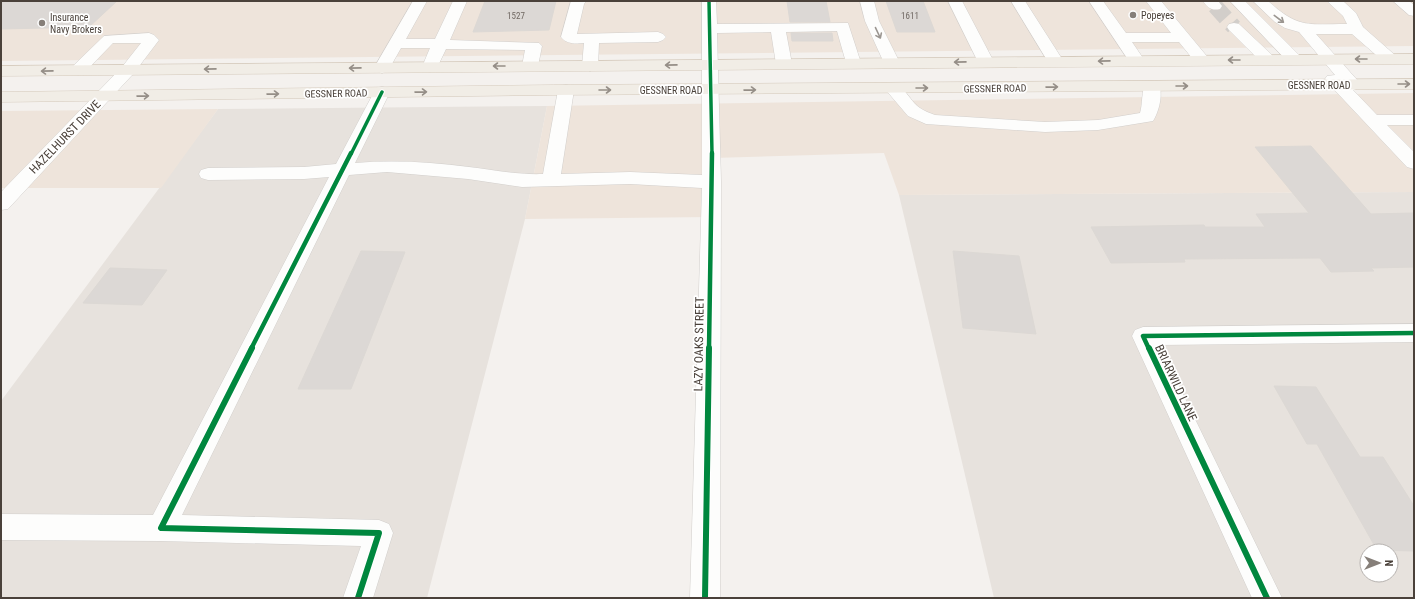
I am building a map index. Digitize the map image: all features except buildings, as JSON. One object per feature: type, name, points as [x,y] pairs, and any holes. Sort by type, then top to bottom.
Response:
[{"type":"main road","points":[[1,71],[1414,58]]},
{"type":"main road","name":"GESSNER ROAD","points":[[1,97],[566,90],[893,89],[1414,84]]},
{"type":"street","points":[[382,68],[420,1]]},
{"type":"street","points":[[430,67],[460,1]]},
{"type":"street","points":[[580,1],[576,2],[569,37],[658,37]]},
{"type":"street","name":"LAZY OAKS STREET","points":[[705,598],[712,182],[709,1]]},
{"type":"street","points":[[867,1],[872,21],[892,63]]},
{"type":"street","points":[[955,1],[986,62]]},
{"type":"street","points":[[1018,1],[1056,62]]},
{"type":"street","points":[[1096,1],[1137,61]]},
{"type":"street","points":[[1153,1],[1202,60]]},
{"type":"street","points":[[1237,1],[1295,60]]},
{"type":"street","points":[[1260,1],[1278,19],[1286,24],[1304,29],[1356,29]]},
{"type":"street","points":[[1334,1],[1346,11],[1355,22],[1356,29],[1390,59]]},
{"type":"street","points":[[1400,1],[1414,12]]},
{"type":"street","points":[[709,29],[843,26],[853,63]]},
{"type":"street","points":[[778,28],[784,64]]},
{"type":"street","points":[[1304,29],[1322,59],[1346,85],[1372,120],[1414,163]]},
{"type":"street","points":[[1268,32],[1237,30],[1268,60]]},
{"type":"street","points":[[1122,38],[1183,37]]},
{"type":"street","name":"HAZELHURST DRIVE","points":[[1,204],[128,70],[151,40],[149,38],[109,39],[78,70]]},
{"type":"street","points":[[590,66],[592,38]]},
{"type":"street","points":[[396,43],[534,46],[530,66]]},
{"type":"street","points":[[893,89],[914,112],[932,120],[1045,127],[1098,125],[1147,117],[1151,106],[1152,86]]},
{"type":"street","points":[[552,180],[566,90]]},
{"type":"street","points":[[161,528],[382,92]]},
{"type":"street","points":[[1372,120],[1414,120]]},
{"type":"street","points":[[208,174],[304,173],[387,166],[468,173],[522,181],[630,178],[712,182]]},
{"type":"street","name":"BRIARWILD LANE","points":[[1267,598],[1143,336],[1414,333]]},
{"type":"street","points":[[1,527],[161,528],[379,533],[358,598]]},
{"type":"shaded area","points":[[1,1],[1414,1],[1414,46],[1,61]]},
{"type":"shaded area","points":[[1414,93],[1414,192],[899,195],[884,153],[713,158],[711,217],[525,219],[547,106]]},
{"type":"shaded area","points":[[547,106],[525,219],[427,598],[1,598],[1,401],[218,109]]},
{"type":"shaded area","points":[[218,109],[161,188],[1,188],[1,111]]},
{"type":"shaded area","points":[[1414,192],[1414,598],[994,598],[899,195]]},
{"type":"tunnel","points":[[1215,6],[1234,27]]},
{"type":"cycle path","points":[[705,598],[712,158],[709,1]]},
{"type":"cycle path","points":[[358,598],[379,533],[161,528],[382,92]]},
{"type":"cycle path","points":[[1267,598],[1143,336],[1414,333]]},
{"type":"place","name":"Popeyes","points":[[1133,15]]},
{"type":"place","name":"Insurance Navy Brokers","points":[[42,23]]}]
